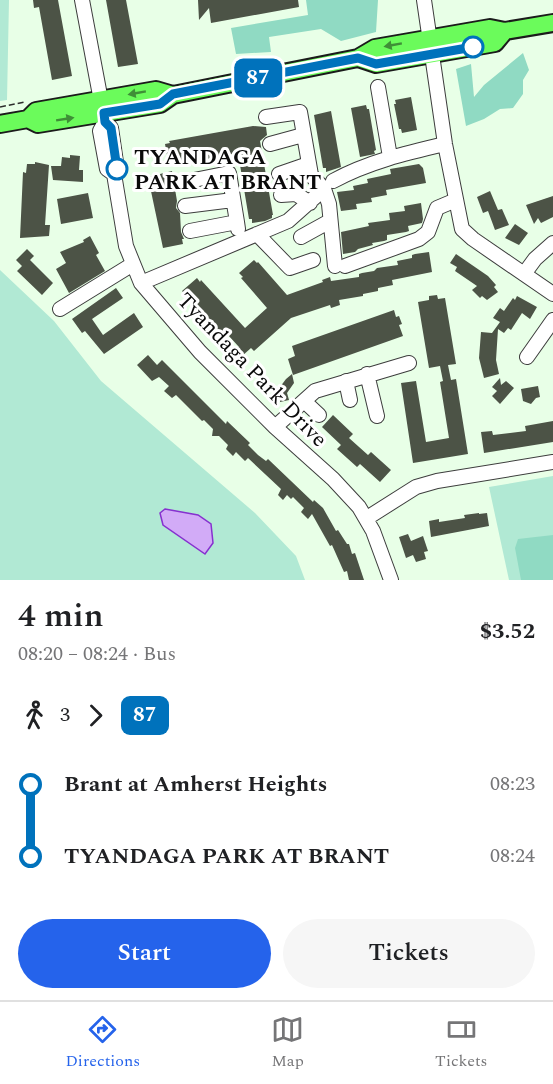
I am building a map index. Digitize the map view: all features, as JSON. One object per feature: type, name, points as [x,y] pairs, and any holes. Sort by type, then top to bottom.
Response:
[{"type":"main road","points":[[0,124],[28,119],[36,111],[103,111],[156,90],[173,94],[358,58],[376,64],[490,28],[506,32],[553,23]]},
{"type":"street","name":"Tyandaga Park Drive","points":[[82,0],[103,111],[100,131],[107,169],[114,174],[126,246],[141,283],[200,351],[275,427],[348,494],[367,518],[391,580]]},
{"type":"street","points":[[424,0],[445,144],[462,229],[553,294]]},
{"type":"street","points":[[378,87],[390,157]]},
{"type":"street","points":[[266,117],[300,112],[309,169],[329,185]]},
{"type":"street","points":[[270,144],[303,135]]},
{"type":"street","points":[[141,283],[288,221],[329,185],[347,174],[390,157],[445,144]]},
{"type":"street","points":[[279,174],[309,169]]},
{"type":"street","points":[[184,182],[229,173],[241,242]]},
{"type":"street","points":[[329,185],[330,221],[340,266],[419,239],[428,231],[437,208],[456,200]]},
{"type":"street","points":[[281,195],[296,194],[310,203]]},
{"type":"street","points":[[185,206],[233,200]]},
{"type":"street","points":[[301,237],[330,221]]},
{"type":"street","points":[[190,231],[237,222]]},
{"type":"street","points":[[257,234],[290,268],[313,261]]},
{"type":"street","points":[[524,274],[535,259],[553,243]]},
{"type":"street","points":[[60,309],[133,264]]},
{"type":"street","points":[[527,357],[553,320]]},
{"type":"street","points":[[275,427],[289,407],[304,401],[315,391],[409,363]]},
{"type":"street","points":[[367,374],[377,416]]},
{"type":"street","points":[[346,381],[350,400]]},
{"type":"street","points":[[304,401],[319,415]]},
{"type":"street","points":[[367,518],[416,487],[437,481],[553,462]]},
{"type":"green space","points":[[0,0],[9,0],[7,100],[0,101]]},
{"type":"green space","points":[[0,270],[54,321],[101,381],[255,513],[296,556],[305,580],[0,580]]},
{"type":"green space","points":[[553,476],[553,580],[509,580],[489,487]]},
{"type":"shaded area","points":[[306,0],[378,0],[376,32],[341,41],[321,29],[269,37],[271,52],[236,54],[231,28],[308,15]]},
{"type":"shaded area","points":[[523,53],[529,70],[523,80],[523,94],[513,108],[500,109],[466,126],[456,69],[471,64],[474,97],[484,85]]},
{"type":"shaded area","points":[[165,509],[198,515],[211,524],[213,543],[205,554],[163,525],[160,513]]},
{"type":"shaded area","points":[[553,535],[553,580],[521,580],[515,548],[518,539]]},
{"type":"building","points":[[33,0],[58,0],[72,76],[52,80],[39,7],[34,8]]},
{"type":"building","points":[[106,0],[126,0],[138,64],[118,67]]},
{"type":"building","points":[[198,0],[298,0],[299,7],[211,23],[209,8],[199,20]]},
{"type":"building","points":[[411,97],[417,130],[402,133],[399,129],[395,100]]},
{"type":"building","points":[[366,105],[369,109],[376,150],[375,154],[360,157],[351,108]]},
{"type":"building","points":[[331,111],[341,167],[326,172],[326,168],[323,168],[314,115]]},
{"type":"building","points":[[253,126],[266,127],[267,135],[260,141],[273,215],[265,221],[252,223],[252,219],[249,219],[238,153],[169,166],[165,144],[170,143],[169,141]]},
{"type":"building","points":[[70,155],[80,156],[79,170],[83,170],[83,182],[53,180],[51,166],[61,166],[62,157],[70,158]]},
{"type":"building","points":[[35,162],[49,165],[45,225],[50,225],[49,236],[20,238],[23,172],[26,173],[27,164],[35,164]]},
{"type":"building","points":[[419,164],[423,168],[426,183],[386,190],[387,195],[371,198],[372,202],[356,204],[357,209],[341,211],[337,192],[354,190],[353,186],[368,183],[367,179],[391,174],[390,169]]},
{"type":"building","points":[[172,171],[176,208],[180,213],[181,232],[184,239],[182,239],[183,244],[163,248],[148,177]]},
{"type":"building","points":[[490,191],[498,210],[502,209],[509,225],[495,230],[488,211],[483,213],[477,197]]},
{"type":"building","points":[[88,193],[93,218],[61,224],[57,199]]},
{"type":"building","points":[[553,196],[553,217],[541,223],[538,218],[534,224],[526,205]]},
{"type":"building","points":[[421,203],[422,223],[408,226],[409,231],[387,235],[387,240],[343,254],[341,232],[369,226],[368,223],[390,220],[389,213],[405,211],[404,206]]},
{"type":"building","points":[[515,224],[528,233],[519,245],[505,238]]},
{"type":"building","points":[[90,236],[99,253],[96,255],[105,271],[69,293],[56,269],[66,263],[60,252],[84,242],[83,240]]},
{"type":"building","points":[[27,249],[34,256],[30,260],[53,283],[42,295],[17,271],[22,266],[16,260]]},
{"type":"building","points":[[429,252],[432,272],[392,280],[393,285],[378,288],[378,291],[339,300],[340,305],[331,308],[330,305],[291,318],[254,351],[251,348],[242,356],[236,349],[239,347],[228,335],[223,340],[182,291],[197,278],[200,282],[201,280],[245,328],[267,308],[239,273],[254,260],[287,295],[323,282],[322,280],[330,277],[331,281],[359,277],[359,274],[374,271],[377,268],[398,265],[397,261],[412,258],[412,255]]},
{"type":"building","points":[[456,254],[488,276],[496,285],[494,287],[498,292],[487,300],[482,296],[480,298],[472,290],[477,286],[455,271],[457,267],[450,263]]},
{"type":"building","points":[[116,288],[123,298],[92,319],[103,335],[134,313],[143,327],[104,354],[85,331],[82,333],[72,319]]},
{"type":"building","points":[[437,295],[438,299],[445,298],[456,364],[448,365],[451,380],[456,379],[468,454],[413,463],[401,383],[416,381],[426,442],[449,438],[440,382],[443,381],[440,366],[429,368],[418,302],[429,300],[429,296]]},
{"type":"building","points":[[517,296],[537,307],[530,319],[522,313],[511,330],[508,328],[504,333],[498,329],[496,360],[499,374],[484,378],[479,358],[481,332],[492,333],[500,322],[493,318],[500,308],[504,311]]},
{"type":"building","points":[[394,310],[402,324],[399,325],[403,336],[293,375],[288,359],[295,356],[292,346]]},
{"type":"building","points":[[148,355],[157,365],[162,360],[226,424],[227,421],[250,443],[248,445],[258,455],[266,461],[268,459],[313,502],[314,500],[323,508],[336,531],[338,530],[349,544],[352,554],[355,553],[364,580],[349,580],[347,571],[344,572],[332,545],[330,546],[312,514],[308,519],[301,512],[304,508],[293,497],[291,499],[287,495],[283,500],[278,495],[281,489],[248,458],[245,461],[236,452],[233,456],[226,449],[228,445],[219,436],[212,436],[213,429],[204,420],[202,421],[176,395],[172,398],[164,391],[169,386],[159,377],[152,381],[137,365]]},
{"type":"building","points":[[292,374],[294,383],[287,393],[289,400],[280,402],[280,387]]},
{"type":"building","points":[[500,378],[501,385],[506,381],[514,388],[500,404],[492,396],[497,391],[492,387]]},
{"type":"building","points":[[538,386],[540,397],[531,404],[523,401],[521,389]]},
{"type":"building","points":[[333,415],[353,434],[349,438],[368,455],[371,452],[391,470],[380,482],[360,464],[357,467],[337,449],[341,445],[322,427]]},
{"type":"building","points":[[553,421],[553,442],[484,453],[481,432],[492,431],[493,435],[526,431],[525,426]]},
{"type":"building","points":[[487,513],[489,526],[431,537],[429,521],[439,519],[439,522],[465,518],[464,515]]},
{"type":"building","points":[[408,534],[411,541],[423,536],[428,551],[424,552],[426,559],[416,562],[413,555],[406,558],[399,537]]},
{"type":"bus line","name":"87","points":[[117,169],[111,128],[105,122],[104,113],[160,104],[173,94],[358,58],[376,64],[473,47]]},
{"type":"place","name":"TYANDAGA PARK AT BRANT","points":[[117,169]]}]
